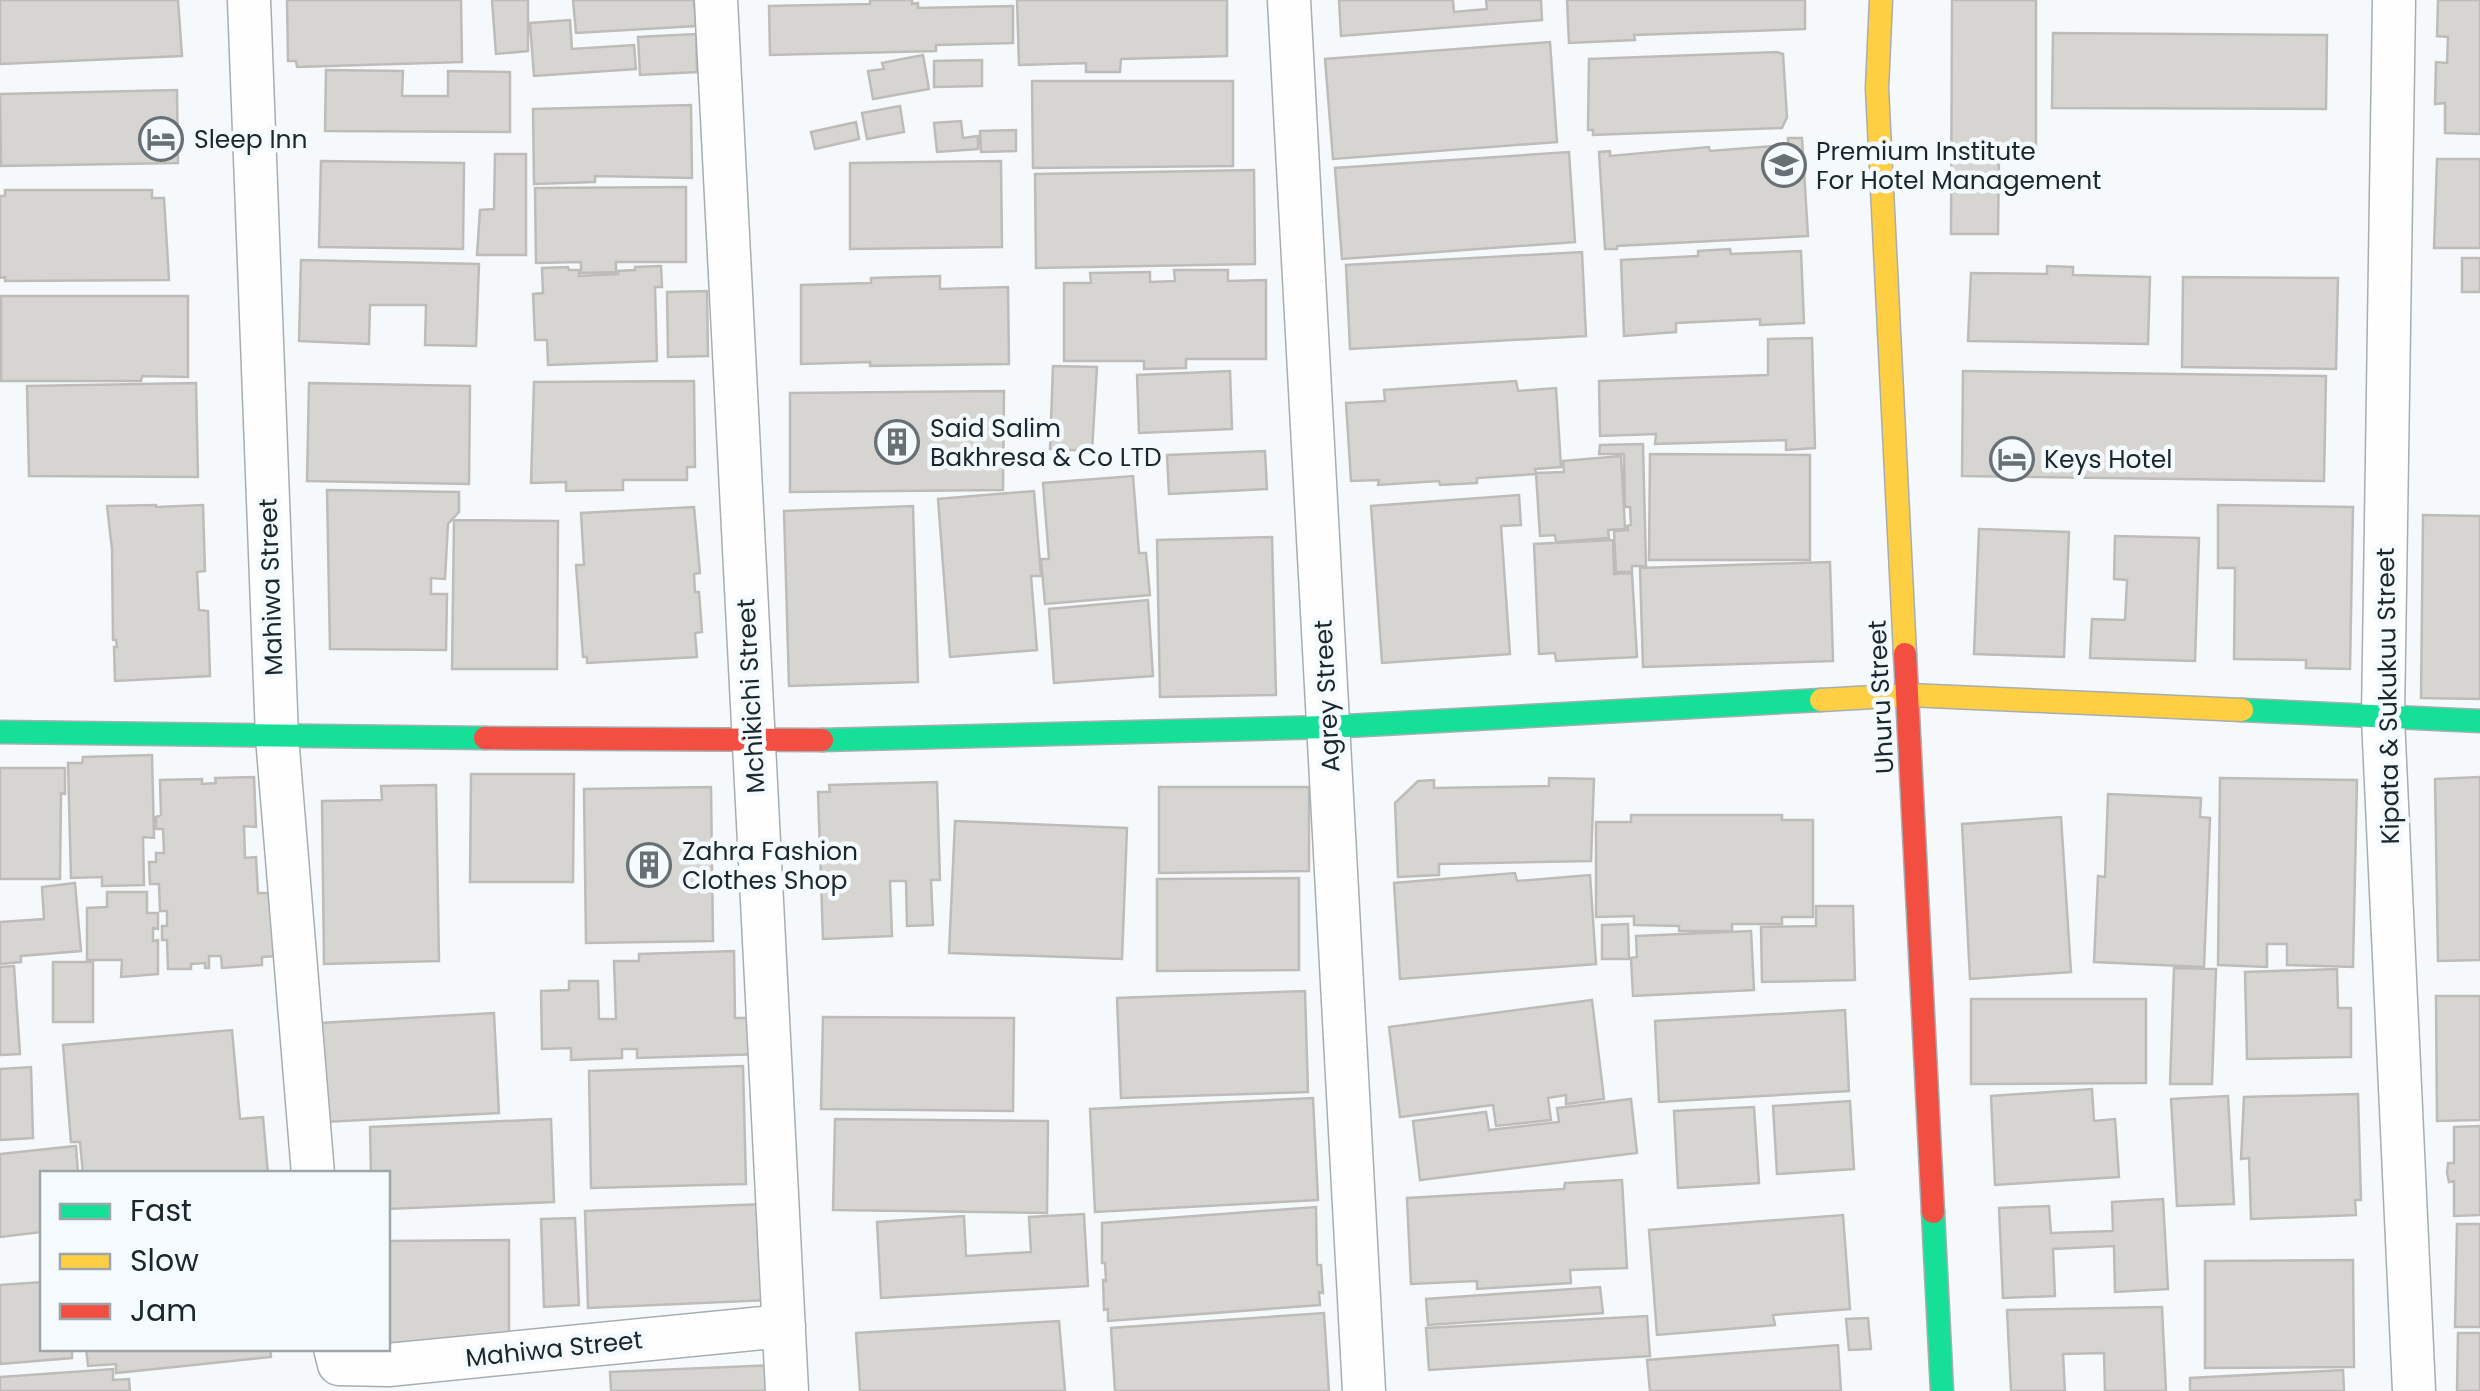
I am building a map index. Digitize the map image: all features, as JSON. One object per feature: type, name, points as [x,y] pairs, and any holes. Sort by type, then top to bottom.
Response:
[{"type":"street","name":"Mahiwa Street","points":[[249,0],[277,736],[314,1171]]},
{"type":"street","name":"Mchikichi Street","points":[[716,0],[787,1391]]},
{"type":"street","name":"Agrey Street","points":[[1289,0],[1364,1391]]},
{"type":"street","name":"Uhuru Street","points":[[1880,0],[1877,88],[1942,1391]]},
{"type":"street","name":"Kipata & Sukukuu Street","points":[[2394,0],[2384,718],[2414,1391]]},
{"type":"street","points":[[0,732],[754,742],[1328,727],[1909,695],[2480,721]]},
{"type":"street","name":"Mahiwa Street","points":[[336,1351],[338,1364],[388,1365],[784,1326]]},
{"type":"building","points":[[0,0],[178,0],[182,56],[0,64]]},
{"type":"building","points":[[287,0],[461,0],[462,62],[297,67],[296,61],[288,61]]},
{"type":"building","points":[[492,0],[528,0],[528,51],[496,54]]},
{"type":"building","points":[[573,0],[694,0],[696,26],[576,33]]},
{"type":"building","points":[[870,0],[912,0],[918,8],[1013,6],[1013,43],[936,45],[936,51],[770,55],[769,6],[870,4]]},
{"type":"building","points":[[1017,0],[1227,0],[1227,56],[1121,59],[1120,72],[1086,72],[1086,63],[1019,65]]},
{"type":"building","points":[[1339,0],[1453,0],[1454,12],[1487,9],[1486,0],[1541,0],[1542,20],[1341,36]]},
{"type":"building","points":[[1567,0],[1805,0],[1805,29],[1634,35],[1635,40],[1569,43]]},
{"type":"building","points":[[1952,0],[2036,0],[2036,148],[2030,148],[2030,155],[1999,154],[1998,234],[1951,234]]},
{"type":"building","points":[[2438,0],[2480,0],[2480,134],[2445,133],[2445,103],[2435,104],[2436,62],[2447,63],[2448,37],[2437,36]]},
{"type":"building","points":[[570,20],[572,49],[634,45],[636,69],[534,76],[530,23]]},
{"type":"building","points":[[2053,33],[2327,35],[2326,109],[2052,108]]},
{"type":"building","points":[[696,34],[697,72],[640,75],[638,37]]},
{"type":"building","points":[[1550,42],[1557,142],[1333,159],[1325,59]]},
{"type":"building","points":[[1783,54],[1787,117],[1782,128],[1593,135],[1593,130],[1588,130],[1589,59]]},
{"type":"building","points":[[923,55],[929,89],[873,99],[868,71],[884,69],[882,63]]},
{"type":"building","points":[[982,60],[982,86],[934,87],[934,61]]},
{"type":"building","points":[[326,70],[403,71],[402,96],[448,96],[448,71],[510,72],[510,132],[325,131]]},
{"type":"building","points":[[1032,81],[1233,81],[1233,166],[1033,168]]},
{"type":"building","points":[[177,90],[178,163],[1,166],[0,94]]},
{"type":"building","points":[[691,105],[692,178],[595,176],[595,182],[534,184],[533,109]]},
{"type":"building","points":[[900,106],[904,132],[867,139],[862,113]]},
{"type":"building","points":[[961,121],[963,138],[978,136],[978,149],[937,152],[934,123]]},
{"type":"building","points":[[856,122],[859,139],[815,149],[811,132]]},
{"type":"building","points":[[1016,130],[1016,151],[981,152],[980,131]]},
{"type":"building","points":[[1788,138],[1802,138],[1808,236],[1605,249],[1599,152],[1610,151],[1610,156],[1709,147],[1710,151],[1788,145]]},
{"type":"building","points":[[1569,152],[1575,242],[1342,259],[1335,168]]},
{"type":"building","points":[[495,154],[526,154],[526,255],[477,255],[480,210],[494,209]]},
{"type":"building","points":[[2437,159],[2480,159],[2480,248],[2434,248]]},
{"type":"building","points":[[321,161],[464,163],[463,249],[319,247]]},
{"type":"building","points":[[1001,161],[1002,247],[850,249],[850,163]]},
{"type":"building","points":[[1254,170],[1255,264],[1036,268],[1035,174]]},
{"type":"building","points":[[686,187],[686,262],[616,262],[616,272],[581,273],[581,262],[536,263],[535,188]]},
{"type":"building","points":[[5,190],[152,190],[152,198],[164,198],[169,280],[5,281],[5,277],[0,278],[0,196],[5,196]]},
{"type":"building","points":[[1730,249],[1731,254],[1801,251],[1804,323],[1760,325],[1760,319],[1676,323],[1676,332],[1624,336],[1621,260],[1698,256],[1698,251]]},
{"type":"building","points":[[1582,252],[1586,336],[1350,349],[1346,265]]},
{"type":"building","points":[[2462,258],[2480,258],[2480,292],[2462,292]]},
{"type":"building","points":[[301,260],[479,264],[476,346],[425,345],[426,305],[370,305],[369,344],[299,341]]},
{"type":"building","points":[[661,266],[662,287],[655,287],[657,361],[548,365],[547,340],[535,340],[533,294],[543,293],[542,268],[568,267],[579,270],[579,276]]},
{"type":"building","points":[[2047,266],[2073,267],[2073,275],[2150,277],[2148,344],[1968,341],[1971,273],[2047,274]]},
{"type":"building","points":[[1174,270],[1228,270],[1228,281],[1266,280],[1266,359],[1186,359],[1186,368],[1144,369],[1144,361],[1064,361],[1064,283],[1091,283],[1090,273],[1150,272],[1150,282],[1175,281]]},
{"type":"building","points":[[940,276],[940,289],[1008,287],[1009,364],[801,364],[801,285]]},
{"type":"building","points":[[2183,277],[2338,278],[2336,369],[2182,367]]},
{"type":"building","points":[[707,291],[708,356],[668,357],[667,292]]},
{"type":"building","points":[[1,296],[188,296],[188,377],[1,381]]},
{"type":"building","points":[[1812,338],[1815,448],[1786,450],[1786,440],[1655,444],[1656,434],[1600,436],[1599,381],[1768,375],[1768,339]]},
{"type":"building","points":[[1053,366],[1097,367],[1092,451],[1050,449]]},
{"type":"building","points":[[1230,371],[1232,429],[1139,433],[1137,375]]},
{"type":"building","points":[[1963,371],[2326,376],[2324,481],[1962,476]]},
{"type":"building","points":[[694,381],[695,467],[687,467],[687,480],[623,480],[623,490],[566,491],[566,482],[531,483],[534,382]]},
{"type":"building","points":[[1516,381],[1518,391],[1556,388],[1561,467],[1535,469],[1536,474],[1477,478],[1477,483],[1378,485],[1379,480],[1351,481],[1346,403],[1385,401],[1384,390]]},
{"type":"building","points":[[196,383],[198,477],[29,476],[27,386]]},
{"type":"building","points":[[309,383],[470,386],[469,484],[307,481]]},
{"type":"building","name":"Said Salim Bakhresa & Co LTD","points":[[1004,391],[1003,490],[790,492],[790,393]]},
{"type":"building","points":[[1643,444],[1646,566],[1632,566],[1632,572],[1616,572],[1614,531],[1628,530],[1631,525],[1630,507],[1625,507],[1624,454],[1599,454],[1600,445]]},
{"type":"building","points":[[1265,451],[1267,489],[1169,494],[1167,455]]},
{"type":"building","points":[[1650,454],[1810,455],[1810,560],[1649,560]]},
{"type":"building","points":[[1621,456],[1625,529],[1608,530],[1609,538],[1556,542],[1555,535],[1540,536],[1536,473],[1564,472],[1563,461]]},
{"type":"building","points":[[1133,476],[1139,553],[1146,553],[1150,595],[1045,604],[1041,559],[1049,559],[1043,483]]},
{"type":"building","points":[[327,490],[459,492],[459,512],[448,524],[445,579],[431,578],[431,594],[447,594],[446,650],[330,649]]},
{"type":"building","points":[[1034,491],[1041,576],[1031,576],[1037,650],[950,657],[938,499]]},
{"type":"building","points":[[1519,495],[1521,525],[1501,526],[1510,654],[1382,663],[1371,506]]},
{"type":"building","points":[[203,505],[205,571],[197,572],[199,610],[208,611],[210,676],[115,681],[117,647],[113,640],[112,549],[107,506]]},
{"type":"building","points":[[2218,505],[2353,507],[2350,669],[2306,668],[2306,660],[2234,659],[2235,568],[2218,568]]},
{"type":"building","points":[[913,506],[918,682],[789,686],[784,511]]},
{"type":"building","points":[[694,507],[700,573],[694,574],[695,592],[699,592],[702,632],[695,633],[697,657],[587,663],[587,657],[583,657],[576,565],[584,565],[581,513]]},
{"type":"building","points":[[2423,515],[2480,516],[2480,699],[2421,698]]},
{"type":"building","points":[[454,520],[558,521],[557,669],[452,669]]},
{"type":"building","points":[[1979,529],[2069,532],[2064,657],[1974,654]]},
{"type":"building","points":[[2115,536],[2199,538],[2195,661],[2090,658],[2092,619],[2125,620],[2127,580],[2114,579]]},
{"type":"building","points":[[1272,537],[1276,695],[1160,697],[1157,540]]},
{"type":"building","points":[[1613,540],[1614,574],[1632,573],[1637,657],[1556,661],[1555,653],[1539,654],[1534,544]]},
{"type":"building","points":[[1830,562],[1833,661],[1643,667],[1640,568]]},
{"type":"building","points":[[1148,600],[1153,676],[1054,683],[1049,609]]},
{"type":"building","points":[[152,755],[154,838],[143,837],[144,885],[102,886],[102,877],[71,878],[68,763],[82,763],[83,757]]},
{"type":"building","points":[[0,768],[65,768],[60,879],[0,879]]},
{"type":"building","points":[[471,774],[574,774],[573,882],[470,882]]},
{"type":"building","points":[[254,777],[256,827],[244,826],[245,858],[256,857],[258,893],[273,893],[275,956],[262,957],[262,965],[222,968],[221,956],[209,956],[209,968],[205,968],[205,963],[191,964],[191,969],[168,969],[167,940],[162,940],[167,911],[160,911],[159,884],[150,884],[149,862],[156,862],[156,853],[164,853],[163,829],[156,829],[156,817],[161,815],[160,780],[202,779],[202,784],[216,783],[215,778]]},
{"type":"building","points":[[2480,777],[2480,960],[2438,961],[2435,779]]},
{"type":"building","points":[[1549,778],[1594,779],[1591,861],[1439,864],[1439,875],[1398,877],[1395,803],[1418,781],[1434,780],[1434,788],[1549,786]]},
{"type":"building","points":[[2220,778],[2357,780],[2353,967],[2287,965],[2287,944],[2267,944],[2267,967],[2218,965]]},
{"type":"building","points":[[937,782],[940,880],[931,880],[933,925],[907,926],[906,881],[890,881],[892,936],[823,939],[818,792],[830,792],[829,785]]},
{"type":"building","points":[[436,785],[439,961],[324,964],[322,801],[382,800],[381,786]]},
{"type":"building","name":"Zahra Fashion Clothes Shop","points":[[711,787],[713,941],[586,943],[584,789]]},
{"type":"building","points":[[1159,787],[1309,787],[1309,871],[1159,873]]},
{"type":"building","points":[[2108,794],[2201,798],[2200,817],[2210,818],[2204,967],[2094,962],[2098,876],[2105,877]]},
{"type":"building","points":[[1631,815],[1782,815],[1782,820],[1813,820],[1813,917],[1782,917],[1782,924],[1732,924],[1732,931],[1679,931],[1679,926],[1634,925],[1634,916],[1596,917],[1596,822],[1631,822]]},
{"type":"building","points":[[2061,817],[2071,972],[1970,979],[1962,824]]},
{"type":"building","points":[[955,821],[1127,828],[1122,959],[949,953]]},
{"type":"building","points":[[1515,873],[1517,881],[1590,875],[1596,964],[1400,979],[1394,883]]},
{"type":"building","points":[[1299,878],[1299,970],[1157,971],[1157,879]]},
{"type":"building","points":[[75,883],[81,951],[21,956],[21,962],[0,964],[0,922],[44,919],[42,887]]},
{"type":"building","points":[[107,892],[147,892],[147,913],[158,913],[153,941],[158,940],[158,974],[121,977],[122,960],[87,960],[87,908],[107,907]]},
{"type":"building","points":[[1816,906],[1853,906],[1855,980],[1762,982],[1761,927],[1816,926]]},
{"type":"building","points":[[1628,924],[1629,959],[1602,959],[1602,925]]},
{"type":"building","points":[[1751,931],[1754,990],[1633,996],[1631,958],[1637,957],[1636,936]]},
{"type":"building","points":[[734,951],[735,1018],[762,1018],[763,1054],[637,1058],[637,1049],[622,1049],[622,1058],[571,1060],[571,1048],[542,1049],[541,991],[569,990],[569,981],[598,981],[599,1019],[616,1019],[614,961],[639,961],[639,954]]},
{"type":"building","points":[[53,962],[93,962],[93,1022],[53,1022]]},
{"type":"building","points":[[14,966],[20,1054],[0,1055],[0,967]]},
{"type":"building","points":[[2174,968],[2216,969],[2212,1084],[2170,1084]]},
{"type":"building","points":[[2337,969],[2338,1008],[2351,1008],[2351,1057],[2247,1059],[2245,972]]},
{"type":"building","points":[[1305,991],[1308,1092],[1121,1098],[1117,998]]},
{"type":"building","points":[[2436,996],[2480,996],[2480,1120],[2437,1121]]},
{"type":"building","points":[[1971,999],[2146,999],[2146,1083],[1971,1084]]},
{"type":"building","points":[[1592,1000],[1604,1099],[1566,1104],[1566,1095],[1548,1098],[1551,1120],[1496,1126],[1493,1105],[1400,1117],[1389,1027]]},
{"type":"building","points":[[1845,1010],[1849,1091],[1659,1102],[1655,1021]]},
{"type":"building","points":[[494,1013],[499,1113],[325,1122],[320,1023]]},
{"type":"building","points":[[823,1017],[1014,1018],[1013,1111],[821,1109]]},
{"type":"building","points":[[232,1030],[240,1119],[263,1117],[268,1171],[83,1171],[80,1142],[71,1142],[63,1045]]},
{"type":"building","points":[[743,1066],[746,1184],[591,1188],[589,1071]]},
{"type":"building","points":[[31,1067],[33,1138],[0,1140],[0,1069]]},
{"type":"building","points":[[2092,1089],[2094,1121],[2115,1119],[2119,1177],[1995,1185],[1991,1096]]},
{"type":"building","points":[[2358,1094],[2361,1200],[2355,1200],[2356,1215],[2251,1219],[2249,1158],[2241,1159],[2244,1097]]},
{"type":"building","points":[[2228,1096],[2234,1204],[2177,1206],[2171,1099]]},
{"type":"building","points":[[1313,1098],[1318,1200],[1095,1212],[1090,1109]]},
{"type":"building","points":[[1631,1099],[1637,1153],[1420,1180],[1413,1121],[1486,1112],[1489,1130],[1559,1122],[1557,1108]]},
{"type":"building","points":[[1850,1101],[1854,1169],[1777,1174],[1773,1106]]},
{"type":"building","points":[[1754,1107],[1759,1183],[1678,1188],[1674,1111]]},
{"type":"building","points":[[551,1119],[554,1202],[390,1209],[390,1171],[371,1171],[370,1127]]},
{"type":"building","points":[[835,1119],[1048,1121],[1047,1213],[833,1210]]},
{"type":"building","points":[[2480,1126],[2480,1215],[2454,1216],[2454,1181],[2449,1182],[2447,1173],[2448,1163],[2454,1163],[2454,1127]]},
{"type":"building","points":[[76,1146],[78,1171],[40,1171],[40,1232],[0,1237],[0,1154]]},
{"type":"building","points":[[1622,1180],[1627,1268],[1570,1270],[1571,1283],[1477,1289],[1477,1281],[1411,1284],[1407,1198],[1564,1189],[1565,1183]]},
{"type":"building","points":[[2163,1199],[2168,1289],[2115,1292],[2114,1246],[2053,1249],[2055,1296],[2003,1298],[1999,1208],[2049,1206],[2051,1233],[2113,1231],[2112,1202]]},
{"type":"building","points":[[767,1204],[771,1300],[588,1308],[585,1211]]},
{"type":"building","points":[[1316,1207],[1317,1265],[1321,1265],[1323,1293],[1319,1292],[1320,1305],[1108,1321],[1108,1309],[1104,1310],[1102,1223]]},
{"type":"building","points":[[1084,1214],[1088,1286],[881,1298],[877,1222],[964,1216],[966,1256],[1031,1252],[1029,1217]]},
{"type":"building","points":[[1843,1215],[1850,1309],[1773,1315],[1775,1325],[1657,1335],[1649,1230]]},
{"type":"building","points":[[575,1218],[579,1305],[544,1307],[541,1219]]},
{"type":"building","points":[[2457,1224],[2480,1224],[2480,1327],[2455,1327]]},
{"type":"building","points":[[509,1240],[509,1345],[390,1346],[390,1241]]},
{"type":"building","points":[[2353,1260],[2354,1367],[2205,1368],[2205,1261]]},
{"type":"building","points":[[40,1282],[40,1351],[72,1351],[72,1358],[0,1364],[0,1285]]},
{"type":"building","points":[[1600,1287],[1603,1313],[1428,1325],[1426,1299]]},
{"type":"building","points":[[2162,1307],[2166,1391],[2105,1391],[2104,1353],[2063,1354],[2065,1391],[2011,1391],[2007,1310]]},
{"type":"building","points":[[1324,1313],[1329,1391],[1115,1391],[1111,1328]]},
{"type":"building","points":[[1647,1316],[1650,1356],[1429,1370],[1426,1328]]},
{"type":"building","points":[[1868,1318],[1871,1349],[1849,1350],[1846,1319]]},
{"type":"building","points":[[1059,1321],[1065,1391],[860,1391],[856,1333]]},
{"type":"building","points":[[2458,1333],[2480,1333],[2480,1391],[2457,1391]]},
{"type":"building","points":[[1838,1345],[1841,1391],[1650,1391],[1647,1360]]},
{"type":"building","points":[[86,1351],[270,1351],[271,1357],[116,1373],[116,1364],[88,1366]]},
{"type":"building","points":[[773,1365],[774,1391],[611,1391],[610,1372]]},
{"type":"building","points":[[113,1369],[113,1380],[129,1379],[130,1391],[0,1391],[0,1377]]},
{"type":"building","points":[[2343,1370],[2344,1391],[2190,1391],[2190,1378]]},
{"type":"traffic: fast","points":[[822,740],[1328,727],[1821,700]]},
{"type":"traffic: fast","points":[[2242,710],[2480,721]]},
{"type":"traffic: fast","points":[[0,732],[485,738]]},
{"type":"traffic: fast","points":[[1933,1212],[1942,1391]]},
{"type":"traffic: slow","points":[[1881,0],[1877,88],[1905,654]]},
{"type":"traffic: slow","points":[[1821,700],[1909,695],[2242,710]]},
{"type":"traffic: jam","points":[[1905,654],[1933,1212]]},
{"type":"traffic: jam","points":[[485,738],[822,740]]},
{"type":"place","name":"Sleep Inn","points":[[161,139]]},
{"type":"place","name":"Premium Institute For Hotel Management","points":[[1784,165]]},
{"type":"place","name":"Said Salim Bakhresa & Co LTD","points":[[897,442]]},
{"type":"place","name":"Keys Hotel","points":[[2012,459]]},
{"type":"place","name":"Zahra Fashion Clothes Shop","points":[[649,865]]}]
